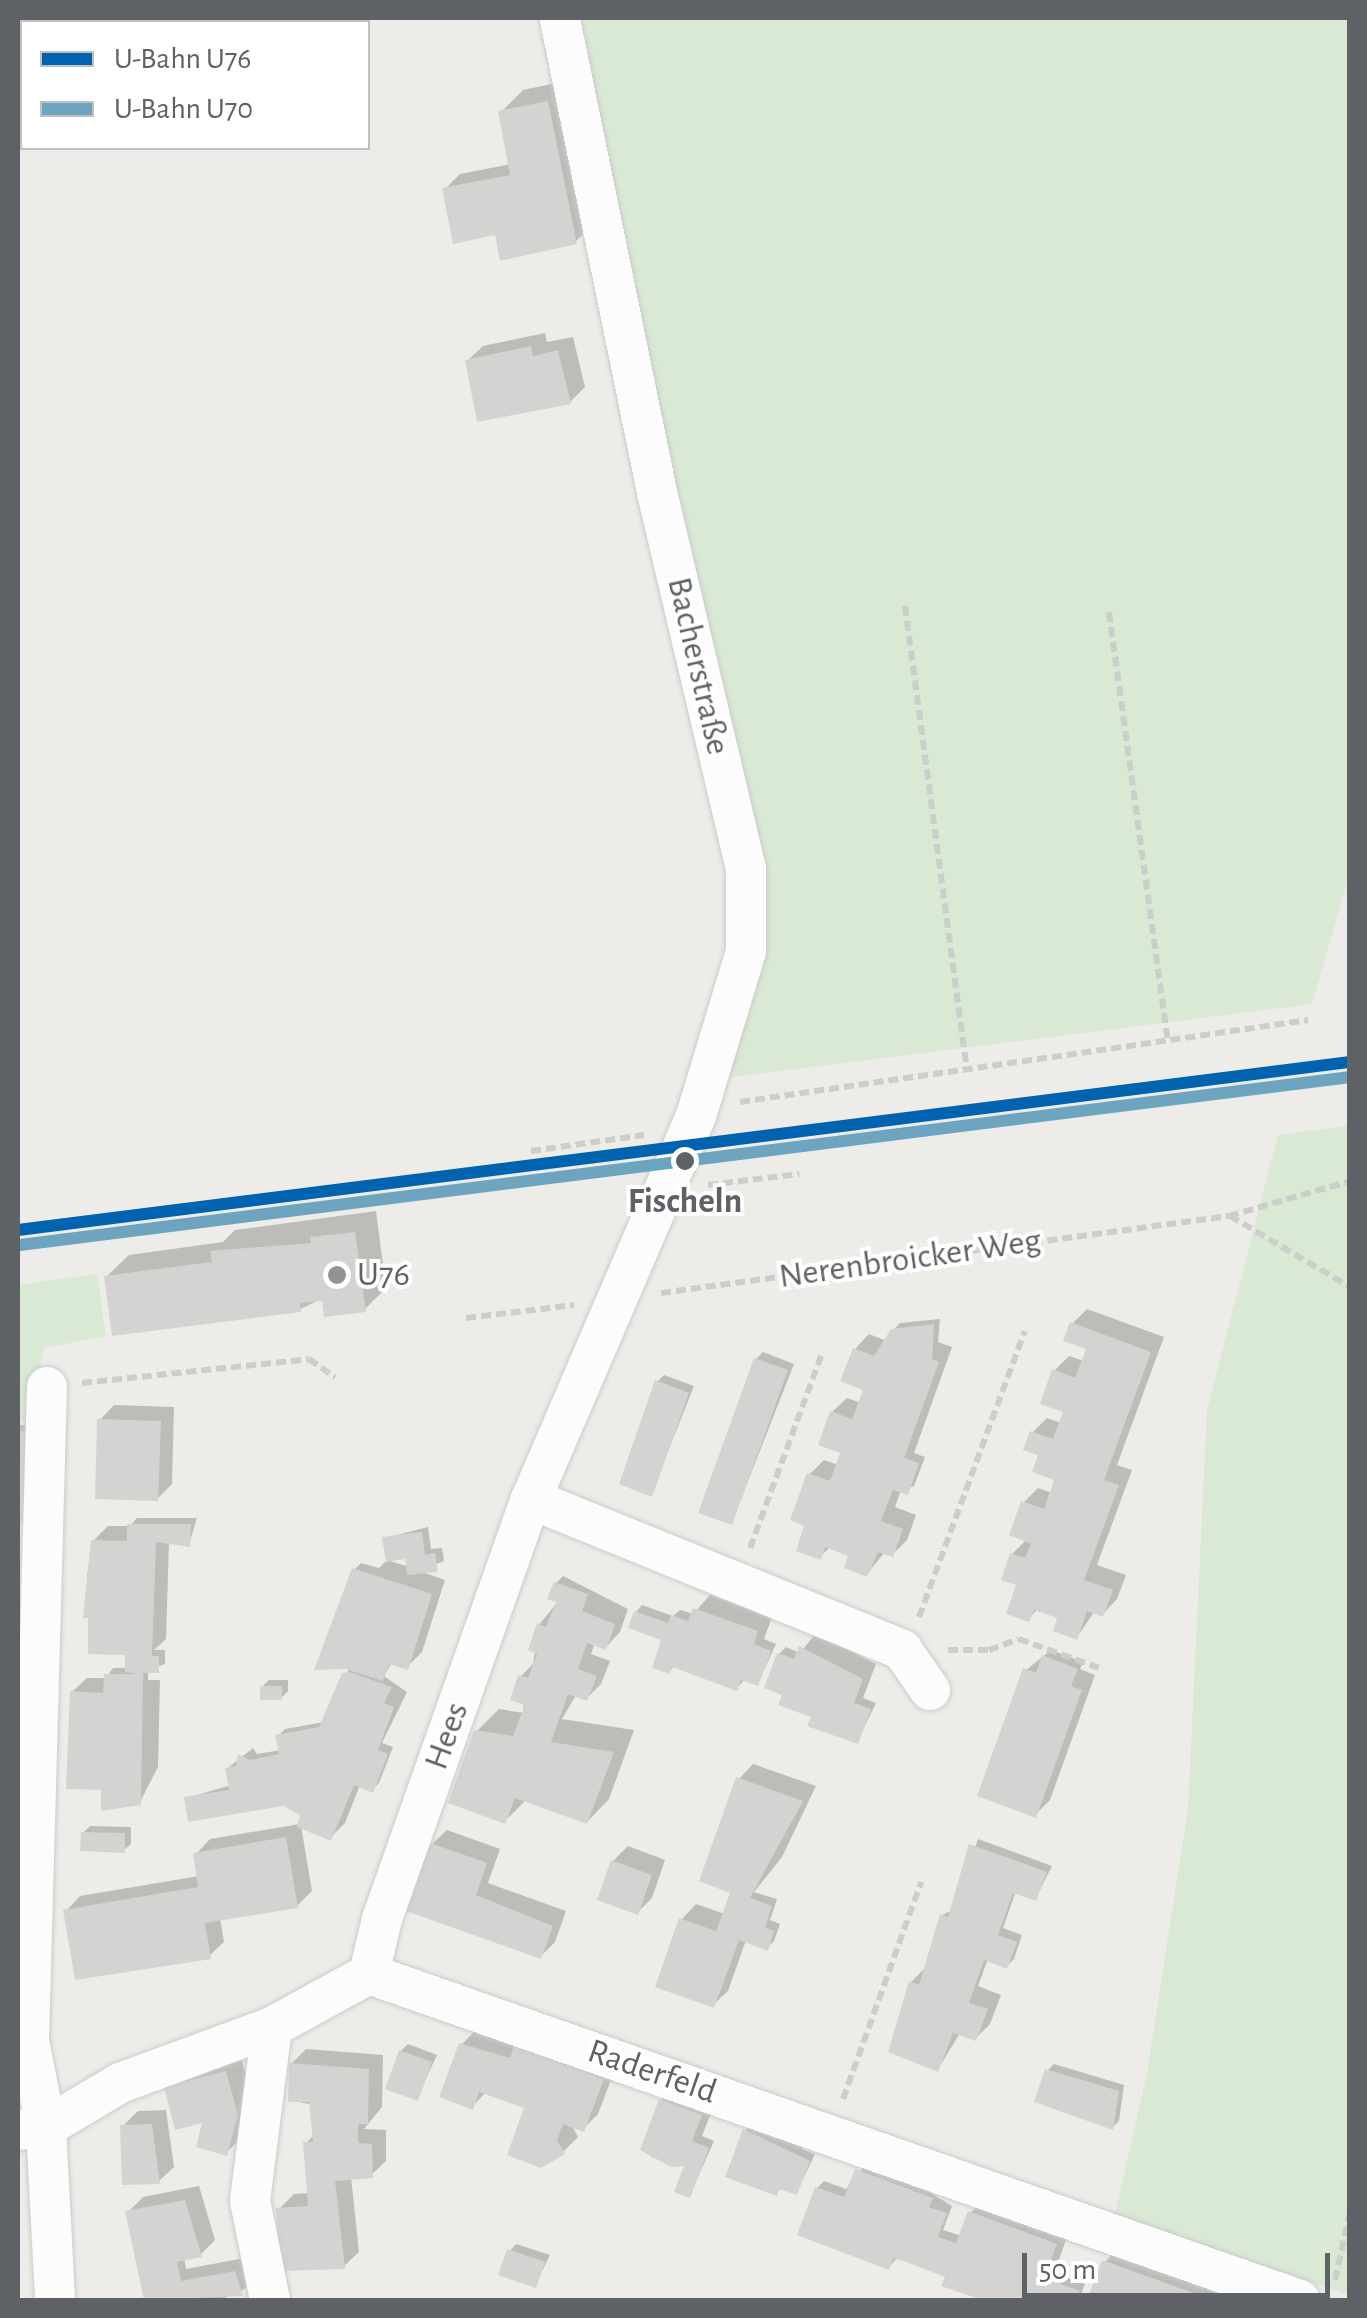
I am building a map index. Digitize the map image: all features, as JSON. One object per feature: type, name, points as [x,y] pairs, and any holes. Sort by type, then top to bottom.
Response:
[{"type":"street","name":"Bacherstraße","points":[[560,18],[656,492],[746,869],[746,951],[738,994],[696,1116],[615,1300]]},
{"type":"street","name":"Hees","points":[[368,1974],[382,1919],[531,1499],[615,1300]]},
{"type":"street","points":[[47,1388],[29,2041],[32,2128],[56,2300]]},
{"type":"street","points":[[531,1499],[902,1650],[930,1690]]},
{"type":"street","points":[[32,2128],[120,2083],[272,2027],[368,1974]]},
{"type":"street","name":"Raderfeld","points":[[368,1974],[1300,2300]]},
{"type":"street","points":[[270,2300],[250,2201],[272,2027]]},
{"type":"path","points":[[905,606],[966,1065]]},
{"type":"path","points":[[1109,612],[1167,1038]]},
{"type":"path","points":[[531,1150],[632,1139],[724,1104],[966,1065],[1308,1020]]},
{"type":"path","points":[[662,1190],[799,1174]]},
{"type":"path","name":"Nerenbroicker Weg","points":[[466,1318],[1229,1216],[1350,1181]]},
{"type":"path","points":[[1229,1216],[1350,1287]]},
{"type":"path","points":[[1025,1331],[902,1650],[990,1650],[1019,1638],[1099,1668]]},
{"type":"path","points":[[737,1582],[821,1356]]},
{"type":"path","points":[[47,1388],[216,1364],[309,1360],[335,1376]]},
{"type":"path","points":[[831,2134],[921,1882]]},
{"type":"path","points":[[1330,2300],[1350,2212]]},
{"type":"green space","points":[[582,18],[1349,18],[1350,872],[1312,1004],[725,1078],[758,971]]},
{"type":"green space","points":[[1349,1126],[1349,2295],[1114,2218],[1147,2073],[1188,1808],[1207,1410],[1278,1135]]},
{"type":"green space","points":[[97,1274],[106,1336],[44,1348],[29,1421],[18,1422],[18,1285]]},
{"type":"building","points":[[548,101],[577,244],[500,261],[495,235],[453,244],[442,188],[510,175],[498,111]]},
{"type":"building","points":[[531,346],[533,356],[558,350],[571,404],[477,422],[465,360]]},
{"type":"building","points":[[355,1232],[366,1312],[324,1317],[322,1301],[300,1303],[301,1312],[112,1336],[104,1276],[212,1262],[210,1251],[311,1243],[310,1237]]},
{"type":"building","points":[[1070,1322],[1151,1352],[1104,1480],[1119,1485],[1084,1580],[1113,1590],[1103,1617],[1087,1611],[1077,1640],[1053,1631],[1057,1618],[1034,1610],[1029,1622],[1006,1614],[1016,1585],[1001,1580],[1010,1553],[1025,1558],[1031,1544],[1009,1535],[1021,1501],[1044,1509],[1054,1480],[1032,1472],[1038,1455],[1023,1450],[1030,1431],[1053,1439],[1063,1412],[1040,1404],[1052,1369],[1075,1378],[1086,1349],[1063,1341]]},
{"type":"building","points":[[934,1324],[932,1359],[939,1362],[904,1458],[919,1463],[908,1495],[893,1490],[881,1521],[903,1529],[893,1557],[878,1552],[867,1577],[844,1568],[848,1556],[825,1547],[821,1560],[796,1551],[804,1526],[790,1520],[807,1473],[830,1481],[840,1453],[818,1445],[830,1411],[852,1419],[863,1390],[840,1381],[853,1348],[874,1356],[891,1329]]},
{"type":"building","points":[[754,1358],[788,1370],[732,1525],[698,1513]]},
{"type":"building","points":[[655,1380],[689,1393],[652,1497],[619,1484]]},
{"type":"building","points":[[97,1419],[161,1421],[158,1501],[95,1499]]},
{"type":"building","points":[[18,1431],[37,1431],[33,1523],[18,1523]]},
{"type":"building","points":[[127,1524],[191,1524],[190,1547],[156,1542],[152,1656],[159,1656],[159,1673],[143,1673],[141,1805],[101,1811],[101,1790],[66,1789],[70,1691],[103,1693],[104,1674],[137,1674],[125,1672],[125,1655],[88,1654],[88,1618],[83,1618],[91,1540],[127,1541]]},
{"type":"building","points":[[422,1532],[425,1555],[435,1553],[438,1572],[407,1575],[405,1559],[386,1562],[382,1537]]},
{"type":"building","points":[[352,1568],[432,1594],[408,1670],[389,1664],[383,1681],[345,1669],[314,1670]]},
{"type":"building","points":[[554,1582],[588,1594],[582,1611],[615,1624],[606,1650],[587,1643],[578,1669],[597,1676],[587,1701],[568,1694],[551,1742],[614,1752],[587,1824],[515,1798],[505,1824],[448,1803],[474,1730],[513,1736],[525,1705],[510,1700],[518,1675],[528,1678],[537,1654],[528,1650],[537,1623],[546,1627],[556,1602],[547,1599]]},
{"type":"building","points":[[693,1608],[758,1631],[754,1644],[771,1651],[758,1686],[741,1680],[737,1691],[672,1667],[669,1674],[652,1668],[661,1640],[628,1628],[634,1611],[668,1623],[671,1615],[688,1621]]},
{"type":"building","points":[[799,1646],[863,1679],[854,1703],[871,1709],[858,1744],[807,1726],[811,1717],[778,1705],[782,1695],[764,1688],[777,1653],[794,1659]]},
{"type":"building","points":[[1042,1655],[1078,1669],[1071,1686],[1082,1690],[1036,1818],[977,1796],[1023,1668],[1036,1673]]},
{"type":"building","points":[[350,1672],[392,1687],[384,1703],[394,1707],[378,1750],[388,1754],[373,1793],[354,1785],[331,1841],[297,1827],[300,1815],[283,1806],[188,1822],[184,1797],[229,1790],[225,1768],[236,1766],[238,1754],[250,1760],[279,1754],[275,1735],[319,1727],[342,1673]]},
{"type":"building","points":[[260,1686],[282,1686],[282,1700],[260,1700]]},
{"type":"building","points":[[736,1777],[803,1801],[750,1898],[772,1906],[765,1927],[774,1931],[768,1951],[739,1940],[714,2008],[655,1987],[679,1918],[716,1931],[730,1893],[699,1881]]},
{"type":"building","points":[[81,1832],[125,1833],[125,1853],[80,1851]]},
{"type":"building","points":[[286,1837],[298,1908],[205,1923],[211,1959],[75,1980],[63,1910],[198,1887],[193,1853]]},
{"type":"building","points":[[430,1843],[487,1863],[476,1895],[553,1926],[541,1959],[406,1911]]},
{"type":"building","points":[[969,1844],[1047,1872],[1036,1901],[1013,1893],[998,1935],[1017,1942],[1007,1969],[984,1960],[969,2003],[988,2009],[976,2041],[953,2033],[938,2072],[888,2052],[909,1981],[919,1985],[940,1914],[948,1917]]},
{"type":"building","points":[[611,1860],[652,1875],[638,1915],[597,1900]]},
{"type":"building","points":[[459,2043],[510,2058],[514,2046],[604,2079],[584,2132],[563,2124],[557,2140],[565,2154],[541,2168],[507,2155],[524,2108],[479,2092],[473,2110],[439,2097]]},
{"type":"building","points":[[399,2050],[432,2062],[418,2101],[385,2089]]},
{"type":"building","points":[[289,2063],[369,2069],[368,2124],[358,2124],[358,2143],[372,2144],[373,2178],[335,2181],[345,2269],[280,2271],[276,2208],[308,2206],[303,2142],[313,2142],[309,2102],[288,2102]]},
{"type":"building","points":[[1045,2069],[1119,2091],[1113,2130],[1034,2102]]},
{"type":"building","points":[[226,2071],[238,2115],[227,2156],[196,2147],[202,2123],[175,2130],[164,2087]]},
{"type":"building","points":[[659,2099],[702,2115],[692,2141],[709,2148],[690,2198],[674,2192],[684,2166],[671,2167],[640,2150]]},
{"type":"building","points":[[152,2124],[160,2184],[122,2185],[120,2125]]},
{"type":"building","points":[[743,2129],[810,2161],[797,2195],[779,2189],[777,2196],[725,2177]]},
{"type":"building","points":[[855,2169],[933,2198],[929,2207],[947,2213],[938,2237],[956,2243],[968,2211],[1057,2244],[1044,2278],[1080,2291],[1076,2300],[982,2300],[941,2286],[945,2277],[909,2263],[893,2258],[889,2270],[797,2235],[815,2187],[844,2197]]},
{"type":"building","points":[[185,2200],[202,2257],[177,2262],[181,2281],[235,2271],[243,2296],[144,2300],[125,2211]]},
{"type":"building","points":[[507,2249],[545,2262],[536,2288],[498,2275]]},
{"type":"building","points":[[1102,2260],[1185,2290],[1213,2300],[1087,2300]]},
{"type":"metro line","name":"U76","points":[[18,1230],[1350,1062]]},
{"type":"metro line","name":"U70","points":[[20,1245],[1350,1077]]},
{"type":"place","name":"Fischeln","points":[[685,1161]]},
{"type":"place","name":"U76","points":[[337,1275]]}]
